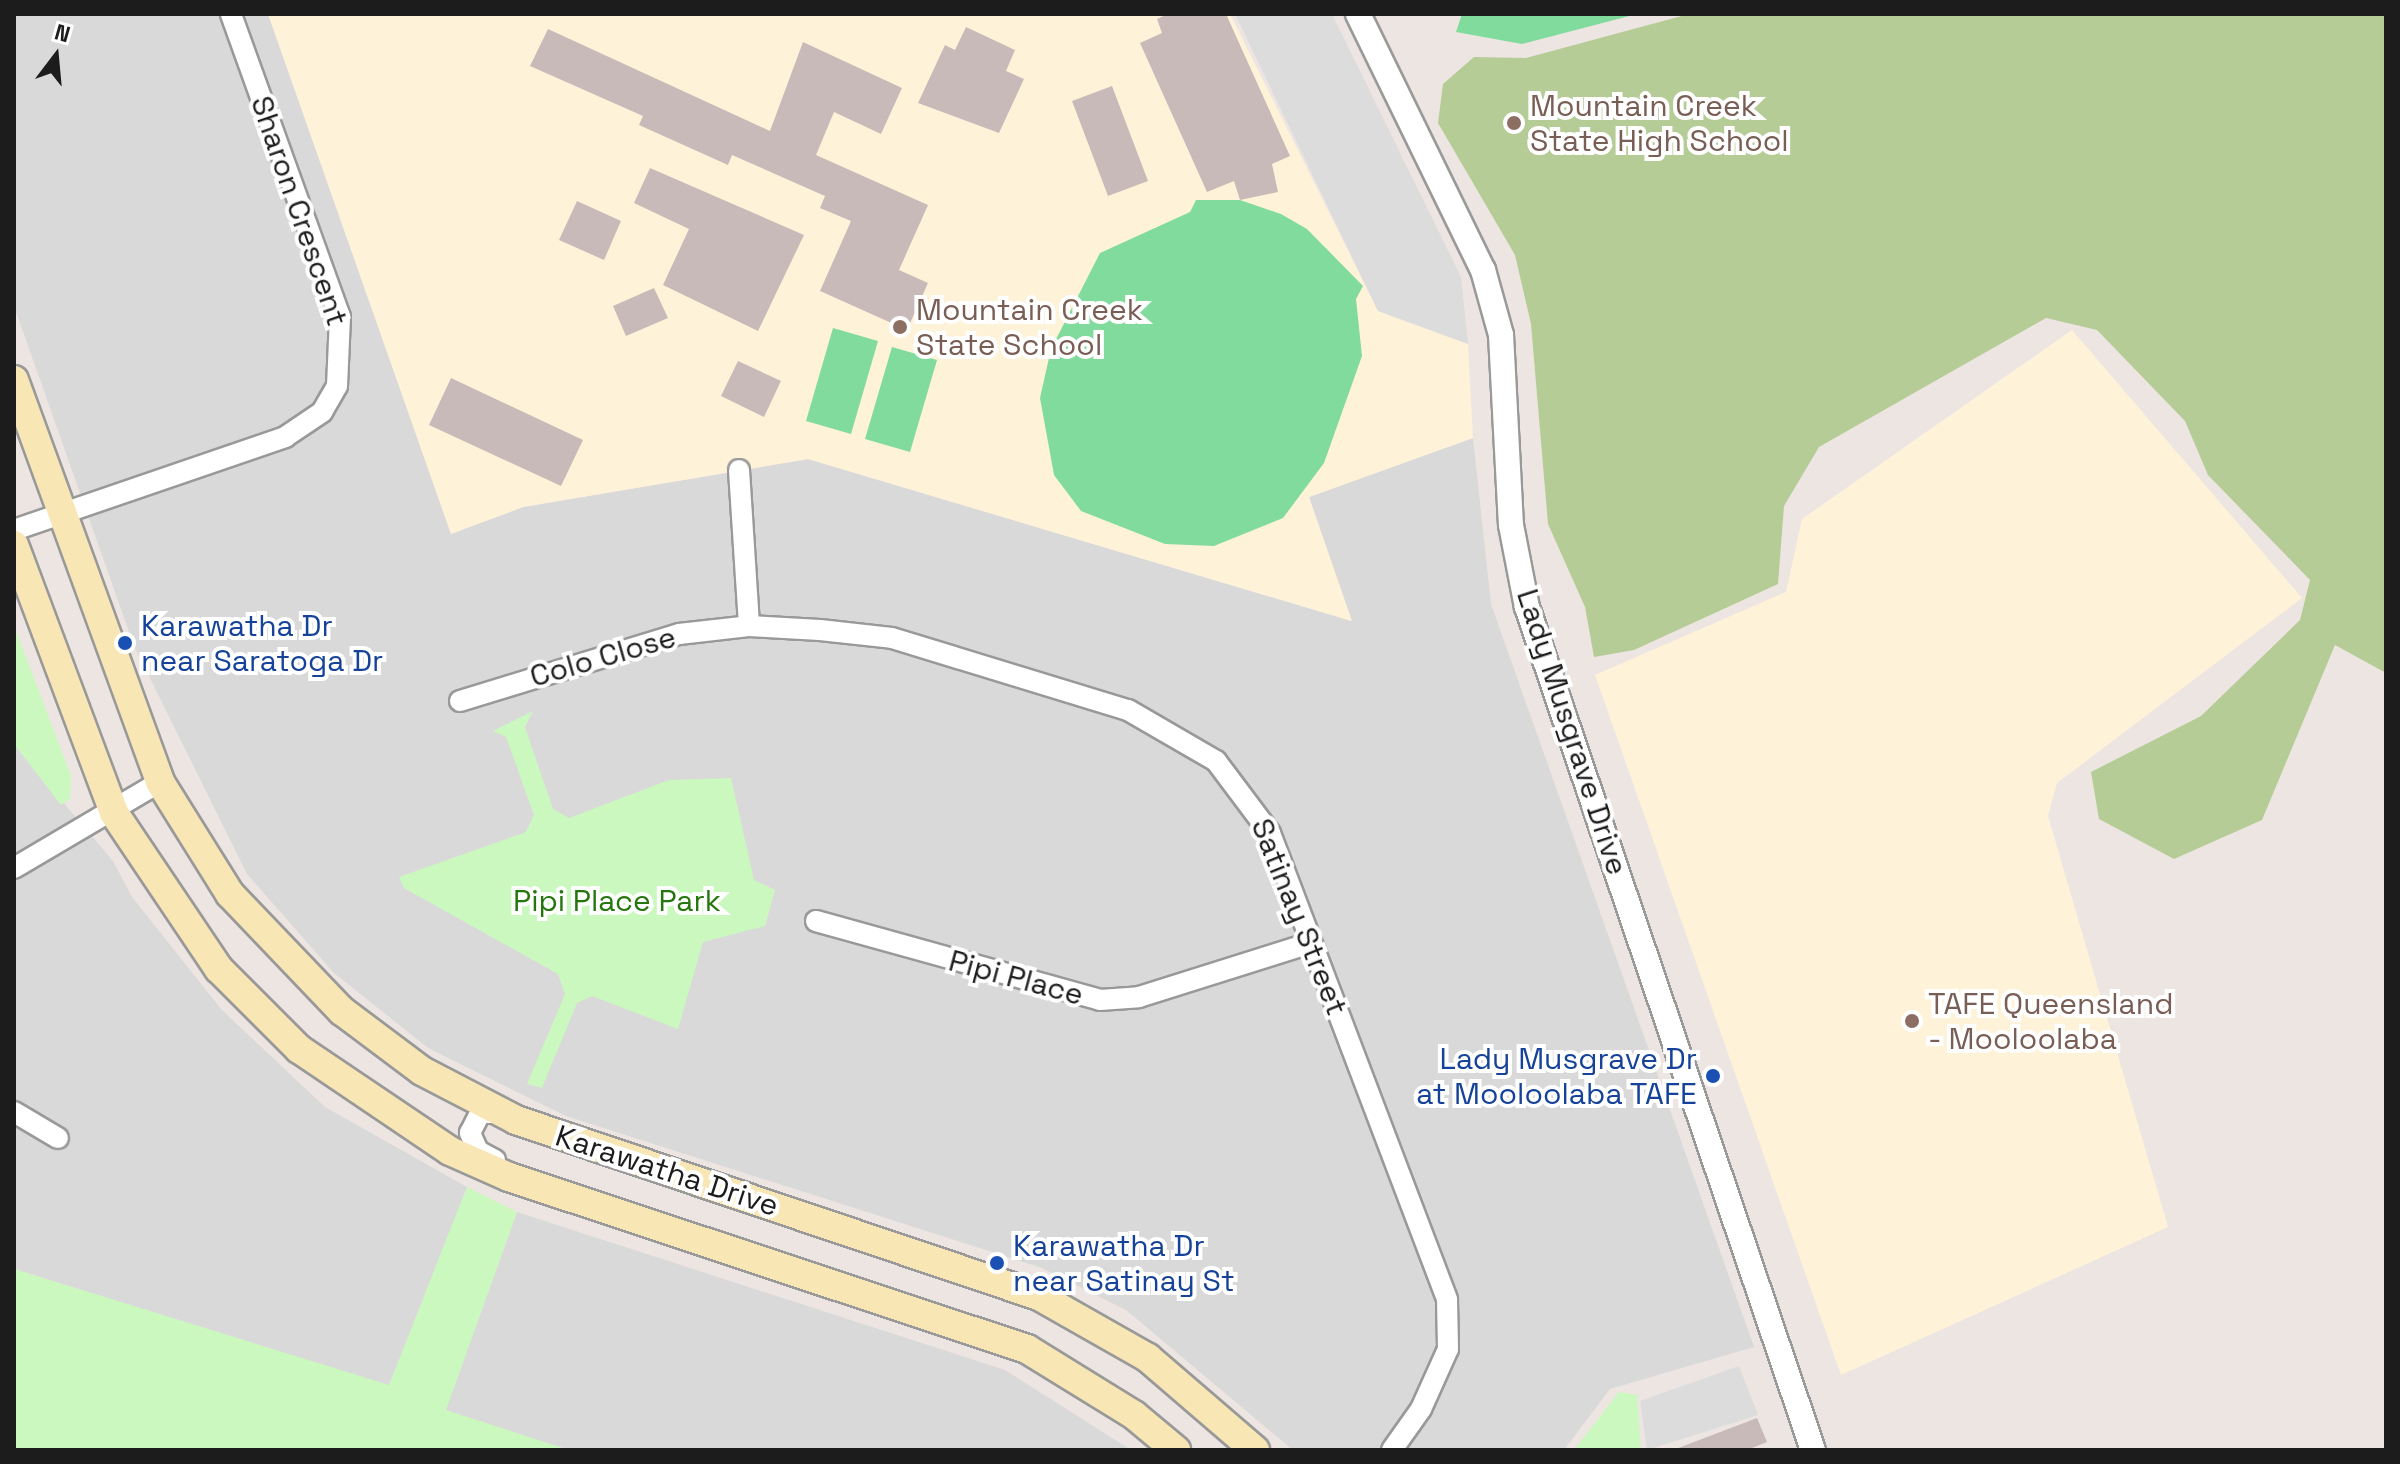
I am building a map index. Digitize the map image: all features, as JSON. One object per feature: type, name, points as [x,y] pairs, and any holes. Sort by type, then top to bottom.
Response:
[{"type":"main road","name":"Karawatha Drive","points":[[14,380],[160,782],[269,943],[342,1011],[422,1071],[500,1113],[1039,1296],[1148,1358],[1255,1450]]},
{"type":"main road","name":"Karawatha Drive","points":[[14,545],[114,813],[219,969],[299,1049],[450,1151],[570,1198],[1027,1349],[1134,1415],[1176,1450]]},
{"type":"street","name":"Sharon Crescent","points":[[14,530],[285,437],[322,412],[337,386],[340,317],[231,14]]},
{"type":"street","name":"Lady Musgrave Drive","points":[[1358,14],[1483,270],[1501,335],[1511,525],[1527,607],[1813,1450]]},
{"type":"street","points":[[739,470],[749,626]]},
{"type":"street","name":"Colo Close","points":[[460,701],[580,659],[679,634],[749,626]]},
{"type":"street","name":"Satinay Street","points":[[749,626],[892,638],[1175,731],[1249,796],[1310,943],[1447,1300],[1448,1349],[1421,1409],[1392,1450]]},
{"type":"street","points":[[14,868],[114,813],[160,782]]},
{"type":"street","name":"Pipi Place","points":[[816,921],[1100,1000],[1139,997],[1310,943]]},
{"type":"street","points":[[14,1112],[58,1138]]},
{"type":"street","points":[[500,1113],[475,1119],[470,1133],[478,1151],[570,1198]]},
{"type":"shaded area","points":[[14,14],[268,14],[451,533],[523,507],[808,459],[1351,621],[1309,497],[1473,438],[1491,604],[1754,1347],[1610,1389],[1564,1450],[1293,1450],[1126,1310],[1042,1268],[566,1116],[428,1048],[334,973],[247,874],[134,646],[14,306]]},
{"type":"shaded area","name":"Mountain Creek State School","points":[[268,14],[1230,14],[1378,311],[1468,344],[1473,438],[1309,497],[1352,621],[808,459],[523,507],[451,534]]},
{"type":"shaded area","points":[[1235,14],[1332,14],[1461,277],[1468,344],[1378,311]]},
{"type":"shaded area","name":"TAFE Queensland - Mooloolaba","points":[[2072,330],[2302,598],[2057,783],[2048,816],[2168,1227],[1841,1375],[1595,675],[1786,592],[1802,519]]},
{"type":"shaded area","points":[[14,744],[113,861],[132,897],[222,1010],[325,1107],[467,1187],[390,1386],[14,1269]]},
{"type":"shaded area","points":[[517,1212],[1005,1370],[1131,1450],[569,1450],[445,1411]]},
{"type":"shaded area","points":[[1739,1366],[1758,1415],[1647,1450],[1640,1401]]},
{"type":"green space","points":[[1462,14],[1637,14],[1522,44],[1456,32]]},
{"type":"green space","points":[[1689,14],[2386,14],[2386,673],[2335,645],[2262,820],[2174,859],[2099,819],[2091,772],[2201,716],[2300,620],[2310,580],[2208,475],[2185,421],[2097,330],[2046,318],[1819,447],[1784,506],[1778,584],[1634,650],[1594,657],[1585,607],[1548,524],[1531,324],[1515,255],[1438,123],[1443,84],[1474,57],[1526,58]]},
{"type":"green space","points":[[1196,200],[1240,200],[1281,214],[1307,229],[1363,286],[1356,299],[1362,356],[1324,463],[1283,518],[1214,546],[1165,544],[1081,511],[1054,475],[1040,398],[1051,349],[1100,253],[1190,212]]},
{"type":"green space","points":[[833,328],[878,341],[851,434],[806,421]]},
{"type":"green space","points":[[892,347],[937,360],[910,452],[865,439]]},
{"type":"green space","points":[[16,631],[71,776],[70,799],[61,805],[14,744]]},
{"type":"green space","name":"Pipi Place Park","points":[[533,711],[525,727],[553,809],[569,818],[669,780],[731,778],[754,880],[775,890],[765,926],[703,942],[678,1029],[592,996],[577,1003],[542,1088],[527,1084],[565,994],[558,974],[404,888],[399,877],[526,832],[534,815],[506,737],[493,731]]},
{"type":"green space","points":[[467,1187],[517,1212],[446,1410],[569,1450],[14,1450],[14,1269],[389,1385]]},
{"type":"green space","points":[[1619,1392],[1637,1395],[1641,1450],[1574,1450]]},
{"type":"building","points":[[1168,14],[1226,14],[1290,156],[1272,164],[1278,192],[1240,200],[1234,181],[1207,192],[1140,43],[1162,33],[1157,19]]},
{"type":"building","points":[[966,27],[1015,50],[1006,71],[1024,79],[999,133],[918,103],[945,45],[955,50]]},
{"type":"building","points":[[548,29],[770,131],[803,42],[902,88],[881,134],[834,112],[816,155],[928,205],[899,270],[928,283],[907,330],[820,291],[851,221],[820,208],[825,196],[732,155],[728,165],[639,125],[643,116],[530,66]]},
{"type":"building","points":[[1112,86],[1148,181],[1108,196],[1072,101]]},
{"type":"building","points":[[650,168],[804,235],[758,331],[663,285],[689,229],[634,203]]},
{"type":"building","points":[[577,201],[621,221],[604,260],[559,240]]},
{"type":"building","points":[[654,288],[668,318],[626,336],[613,306]]},
{"type":"building","points":[[738,361],[781,381],[764,417],[721,396]]},
{"type":"building","points":[[451,378],[583,440],[561,486],[429,425]]},
{"type":"building","points":[[1757,1418],[1767,1442],[1747,1450],[1673,1450]]},
{"type":"place","name":"Mountain Creek State High School","points":[[1514,123]]},
{"type":"place","name":"Mountain Creek State School","points":[[900,327]]},
{"type":"place","name":"Karawatha Dr near Saratoga Dr","points":[[125,643]]},
{"type":"place","name":"TAFE Queensland - Mooloolaba","points":[[1912,1021]]},
{"type":"place","name":"Lady Musgrave Dr at Mooloolaba TAFE","points":[[1713,1076]]},
{"type":"place","name":"Karawatha Dr near Satinay St","points":[[997,1263]]}]
